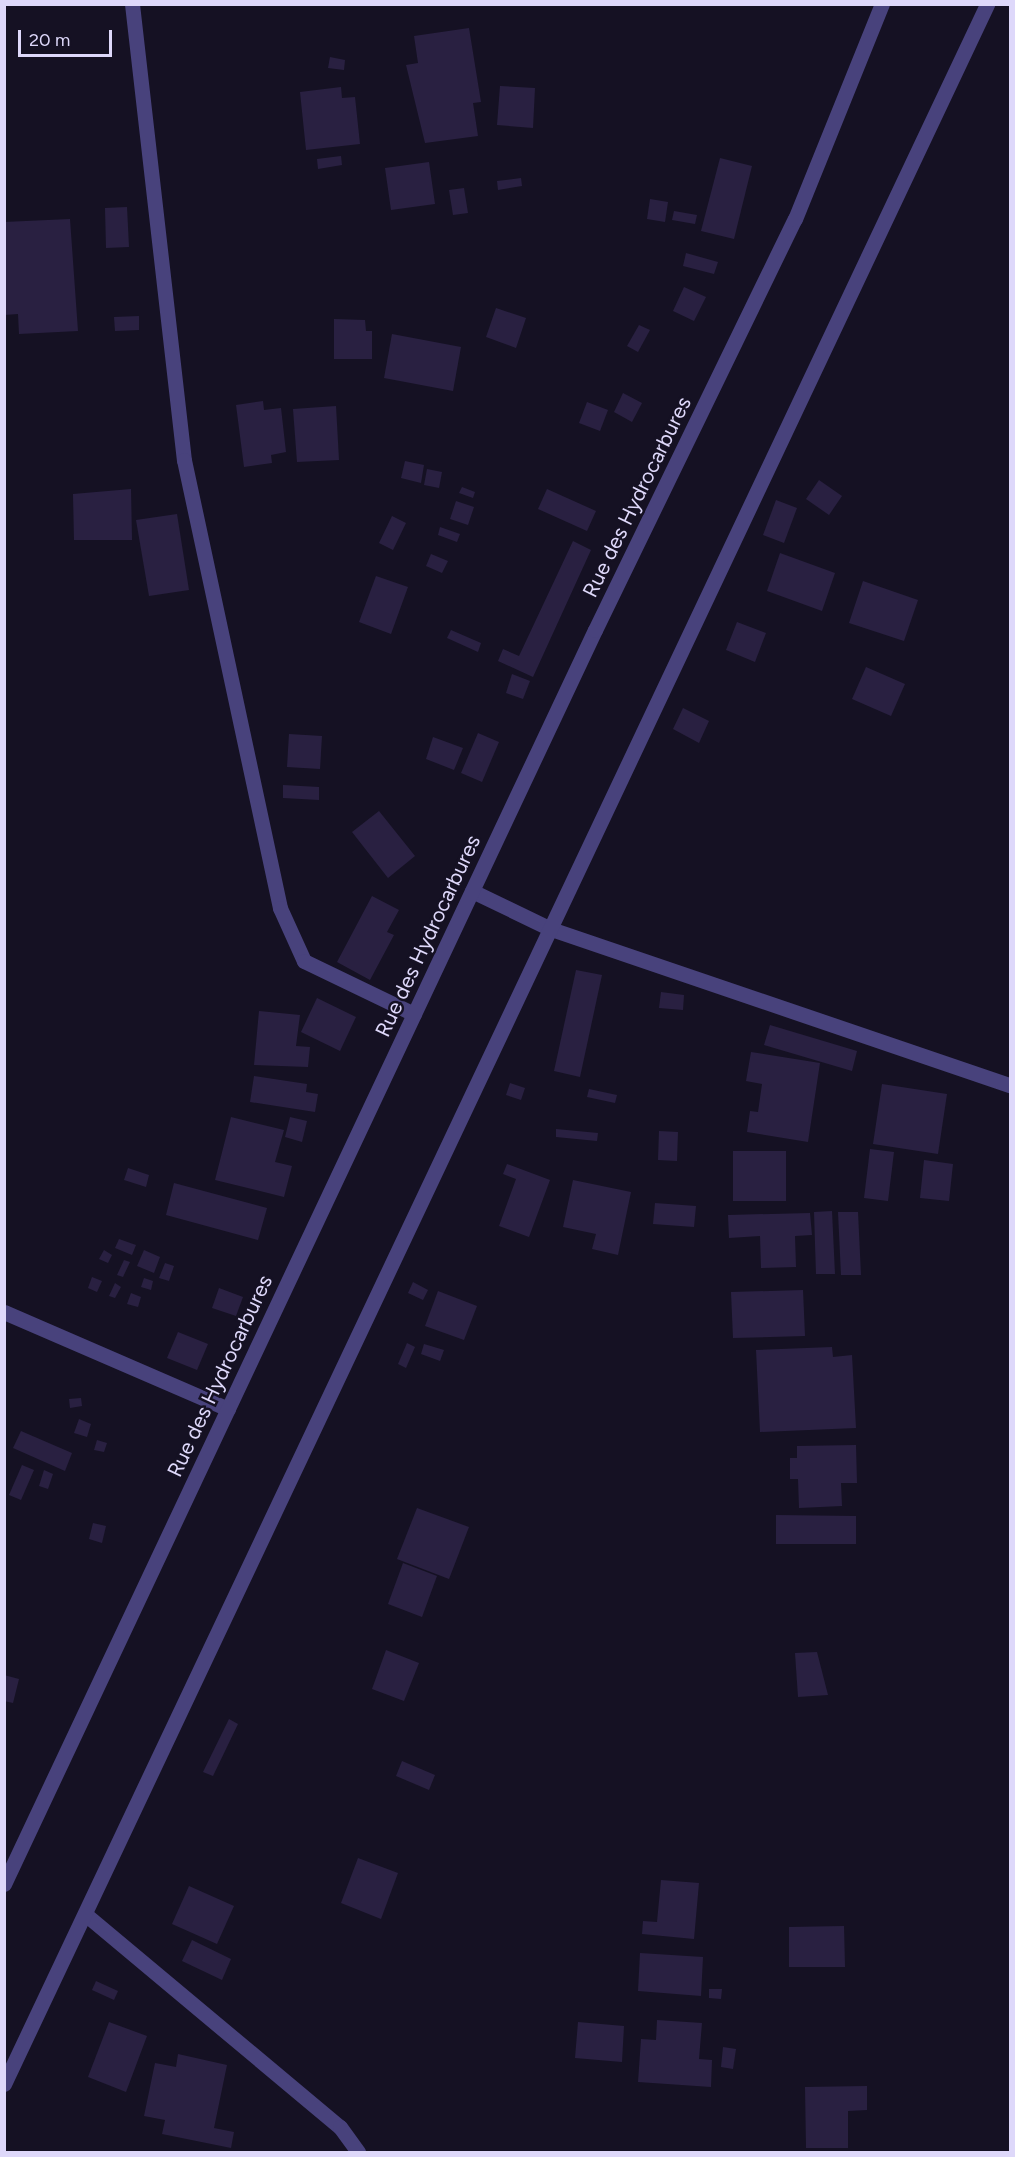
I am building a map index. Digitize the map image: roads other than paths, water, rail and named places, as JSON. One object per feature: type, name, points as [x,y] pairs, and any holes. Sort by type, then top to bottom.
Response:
[{"type":"street","points":[[132,4],[184,460],[280,908],[303,961],[414,1014]]},
{"type":"street","name":"Rue des Hydrocarbures","points":[[4,1884],[472,891],[795,219],[882,4]]},
{"type":"street","points":[[4,2084],[987,4]]},
{"type":"street","points":[[472,891],[551,928],[1011,1086]]},
{"type":"street","points":[[4,1312],[228,1408]]},
{"type":"street","points":[[85,1914],[340,2127],[358,2152]]}]
